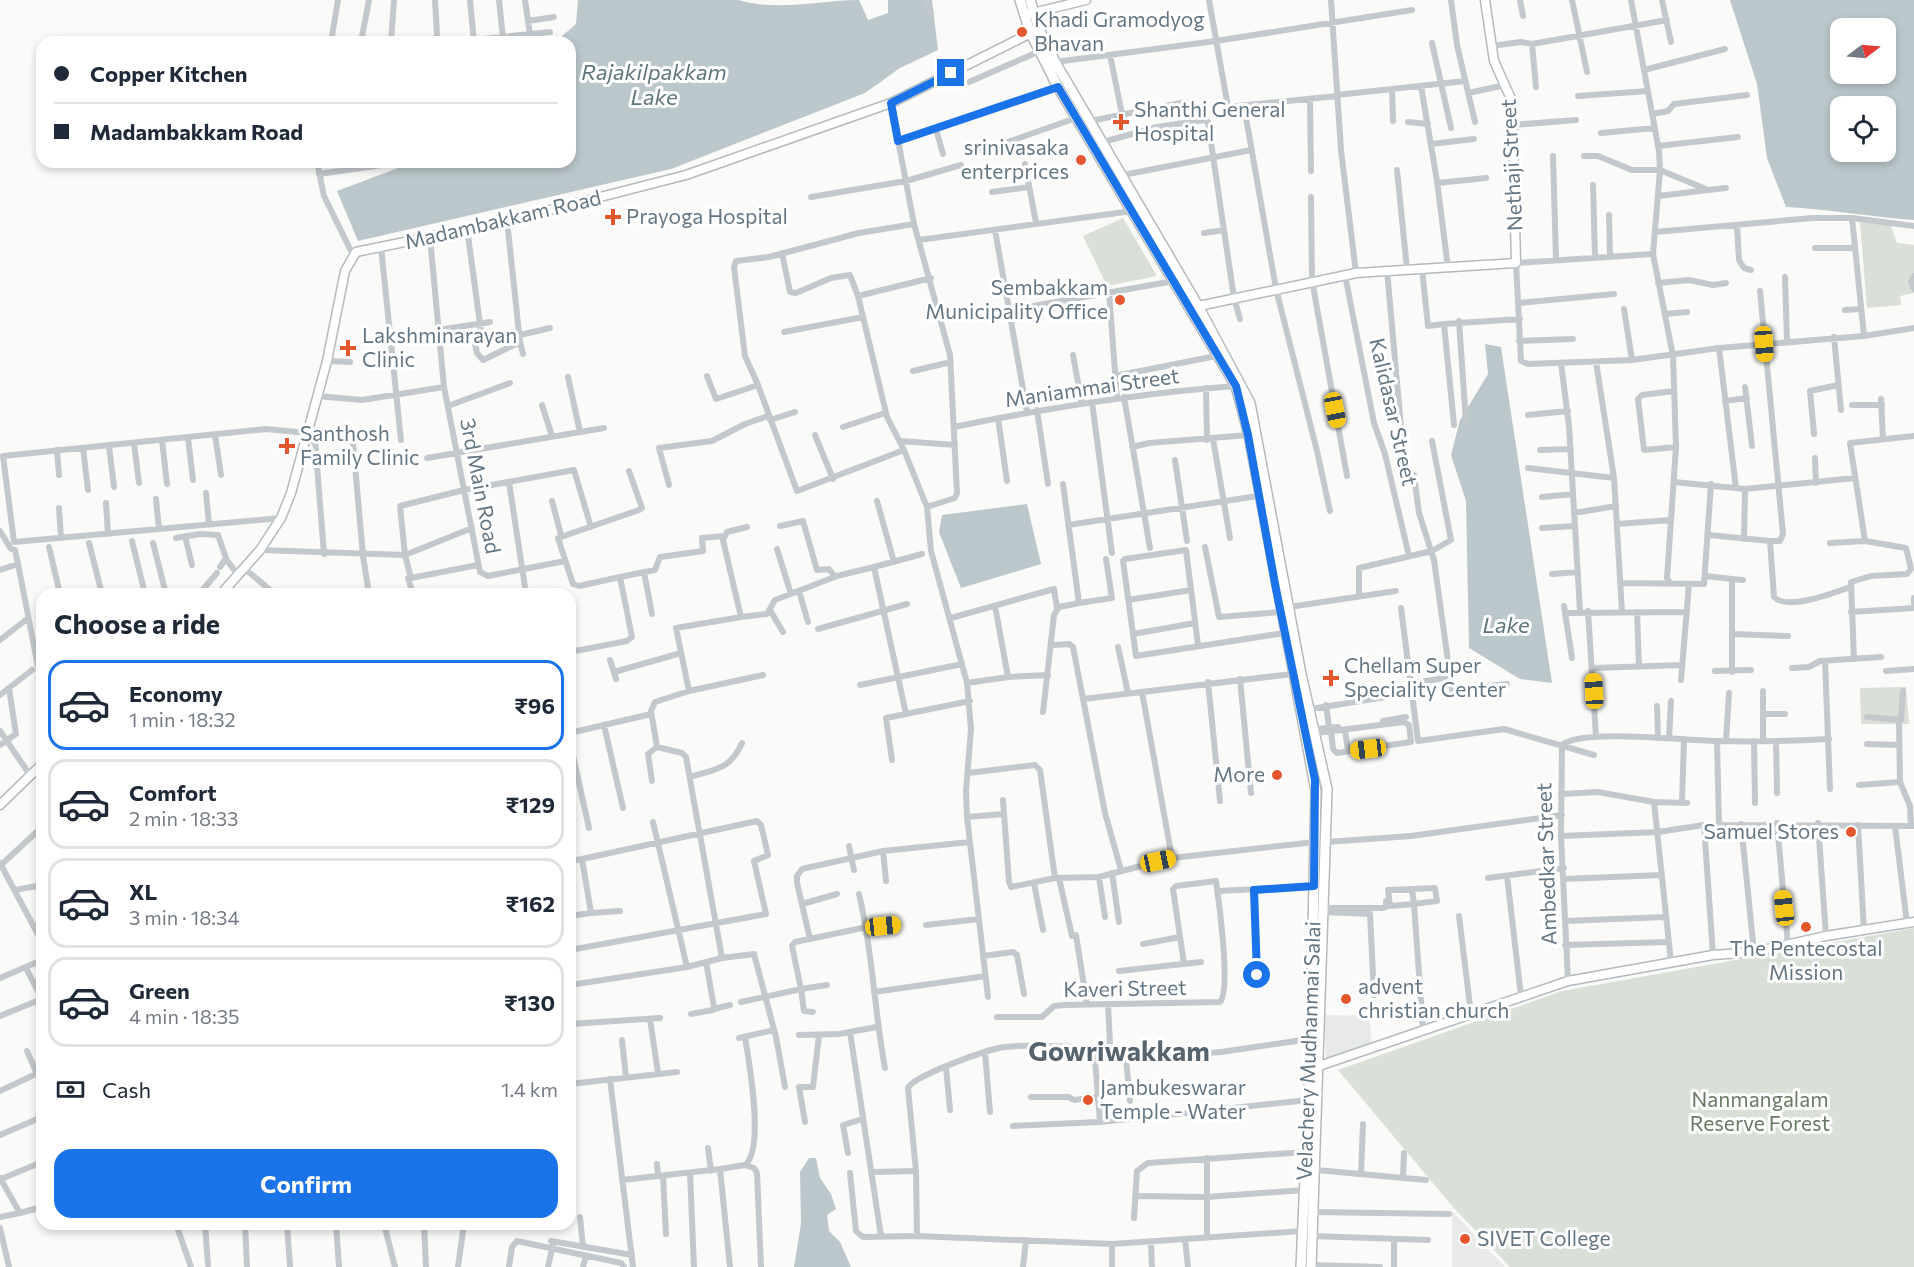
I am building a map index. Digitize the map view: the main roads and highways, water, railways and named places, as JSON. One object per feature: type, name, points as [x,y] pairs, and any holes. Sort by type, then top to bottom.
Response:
[{"type":"main road","name":"Velachery Mudhanmai Salai","points":[[1020,0],[1030,14]]},
{"type":"main road","name":"Velachery Mudhanmai Salai","points":[[1030,0],[1030,14],[1040,51],[1058,87],[1174,281],[1187,308],[1236,386],[1284,609],[1311,708],[1327,789],[1320,1066],[1311,1266]]},
{"type":"main road","name":"Velachery Mudhanmai Salai","points":[[1035,31],[1123,175],[1250,403],[1284,609],[1284,633],[1315,780],[1310,1069],[1301,1267]]},
{"type":"main road","points":[[1315,842],[1326,842]]},
{"type":"water","name":"Rajakilpakkam Lake","points":[[578,0],[739,0],[783,5],[859,0],[868,20],[888,13],[888,0],[932,0],[938,50],[900,68],[865,93],[671,169],[358,241],[337,191],[398,168],[576,168],[576,36],[562,36],[576,24]]},
{"type":"water","points":[[1730,0],[1914,0],[1914,220],[1786,207],[1767,158],[1757,84]]},
{"type":"water","name":"Lake","points":[[1485,344],[1501,347],[1552,683],[1520,679],[1469,648],[1466,501],[1451,455],[1460,420],[1488,374]]},
{"type":"water","points":[[1027,504],[1041,564],[961,588],[939,532],[942,515]]},
{"type":"water","points":[[809,1158],[816,1158],[820,1178],[831,1194],[836,1209],[827,1215],[829,1231],[840,1242],[851,1267],[794,1267],[801,1224],[800,1172]]},
{"type":"place","name":"Khadi Gramodyog Bhavan","points":[[1022,32]]},
{"type":"place","name":"Shanthi General Hospital","points":[[1121,122]]},
{"type":"place","name":"srinivasaka enterprices","points":[[1081,160]]},
{"type":"place","name":"Prayoga Hospital","points":[[613,217]]},
{"type":"place","name":"Sembakkam Municipality Office","points":[[1120,300]]},
{"type":"place","name":"Lakshminarayan Clinic","points":[[348,348]]},
{"type":"place","name":"Santhosh Family Clinic","points":[[287,446]]},
{"type":"place","name":"Chellam Super Speciality Center","points":[[1331,678]]},
{"type":"place","name":"More","points":[[1277,775]]},
{"type":"place","name":"Samuel Stores","points":[[1851,832]]},
{"type":"place","name":"The Pentecostal Mission","points":[[1806,927]]},
{"type":"place","name":"advent christian church","points":[[1346,999]]},
{"type":"place","name":"Jambukeswarar Temple - Water","points":[[1088,1100]]},
{"type":"place","name":"SIVET College","points":[[1465,1239]]},
{"type":"district","name":"Gowriwakkam","points":[[1119,1052]]},
{"type":"park label","name":"Nanmangalam Reserve Forest","points":[[1760,1112]]}]
